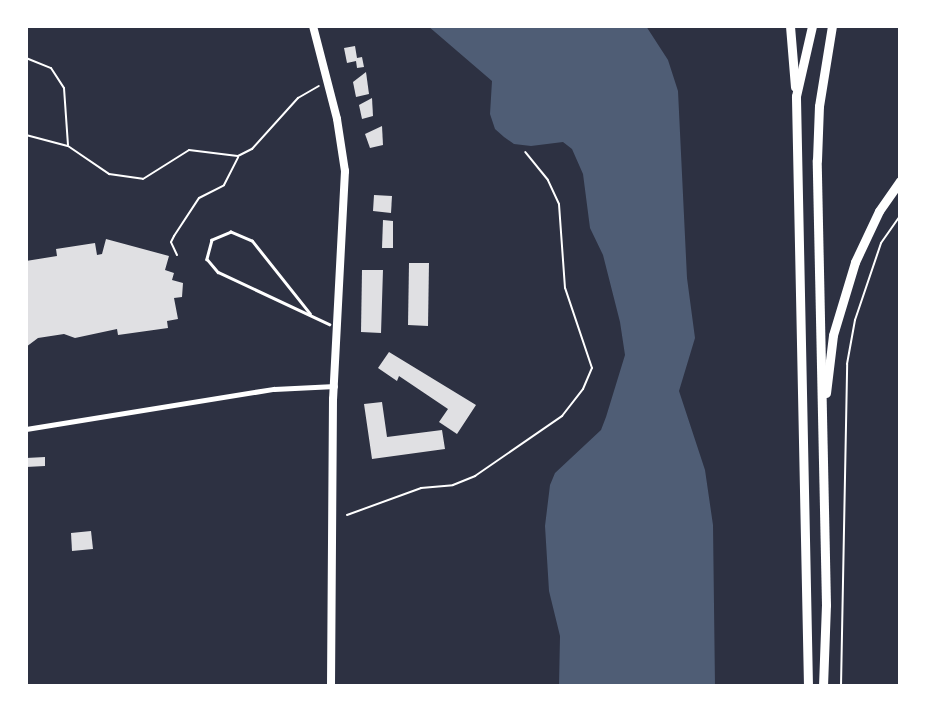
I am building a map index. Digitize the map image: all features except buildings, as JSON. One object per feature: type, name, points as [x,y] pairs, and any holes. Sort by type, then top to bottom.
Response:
[{"type":"main road","points":[[313,26],[328,81],[345,171],[336,386],[331,686]]},
{"type":"main road","points":[[790,26],[796,96],[808,686]]},
{"type":"main road","points":[[796,96],[812,26]]},
{"type":"main road","points":[[823,686],[817,151],[832,26]]},
{"type":"main road","points":[[822,450],[828,366],[842,298],[867,235],[900,181]]},
{"type":"street","points":[[26,429],[274,389],[336,386]]},
{"type":"lane","points":[[310,314],[252,241],[231,232],[212,240],[207,259],[218,272],[329,324]]},
{"type":"path","points":[[26,58],[43,62],[59,78],[67,104],[68,146]]},
{"type":"path","points":[[26,135],[68,146],[93,167],[128,181],[143,180],[189,150],[238,156],[252,149],[298,98],[328,81]]},
{"type":"path","points":[[347,515],[421,488],[453,485],[475,476],[562,416],[583,389],[592,368],[565,288],[559,204],[548,180],[525,152]]},
{"type":"path","points":[[177,255],[171,242],[174,236],[199,198],[224,185],[238,156]]},
{"type":"path","points":[[841,686],[847,364],[855,320],[877,256],[900,216]]},
{"type":"water","points":[[428,26],[646,26],[668,60],[678,91],[687,278],[695,338],[679,391],[705,470],[713,525],[715,686],[559,686],[560,636],[549,591],[545,526],[550,485],[555,473],[601,430],[625,355],[620,322],[603,255],[590,228],[583,174],[572,149],[563,142],[531,146],[514,144],[504,137],[495,129],[490,114],[492,81]]}]
